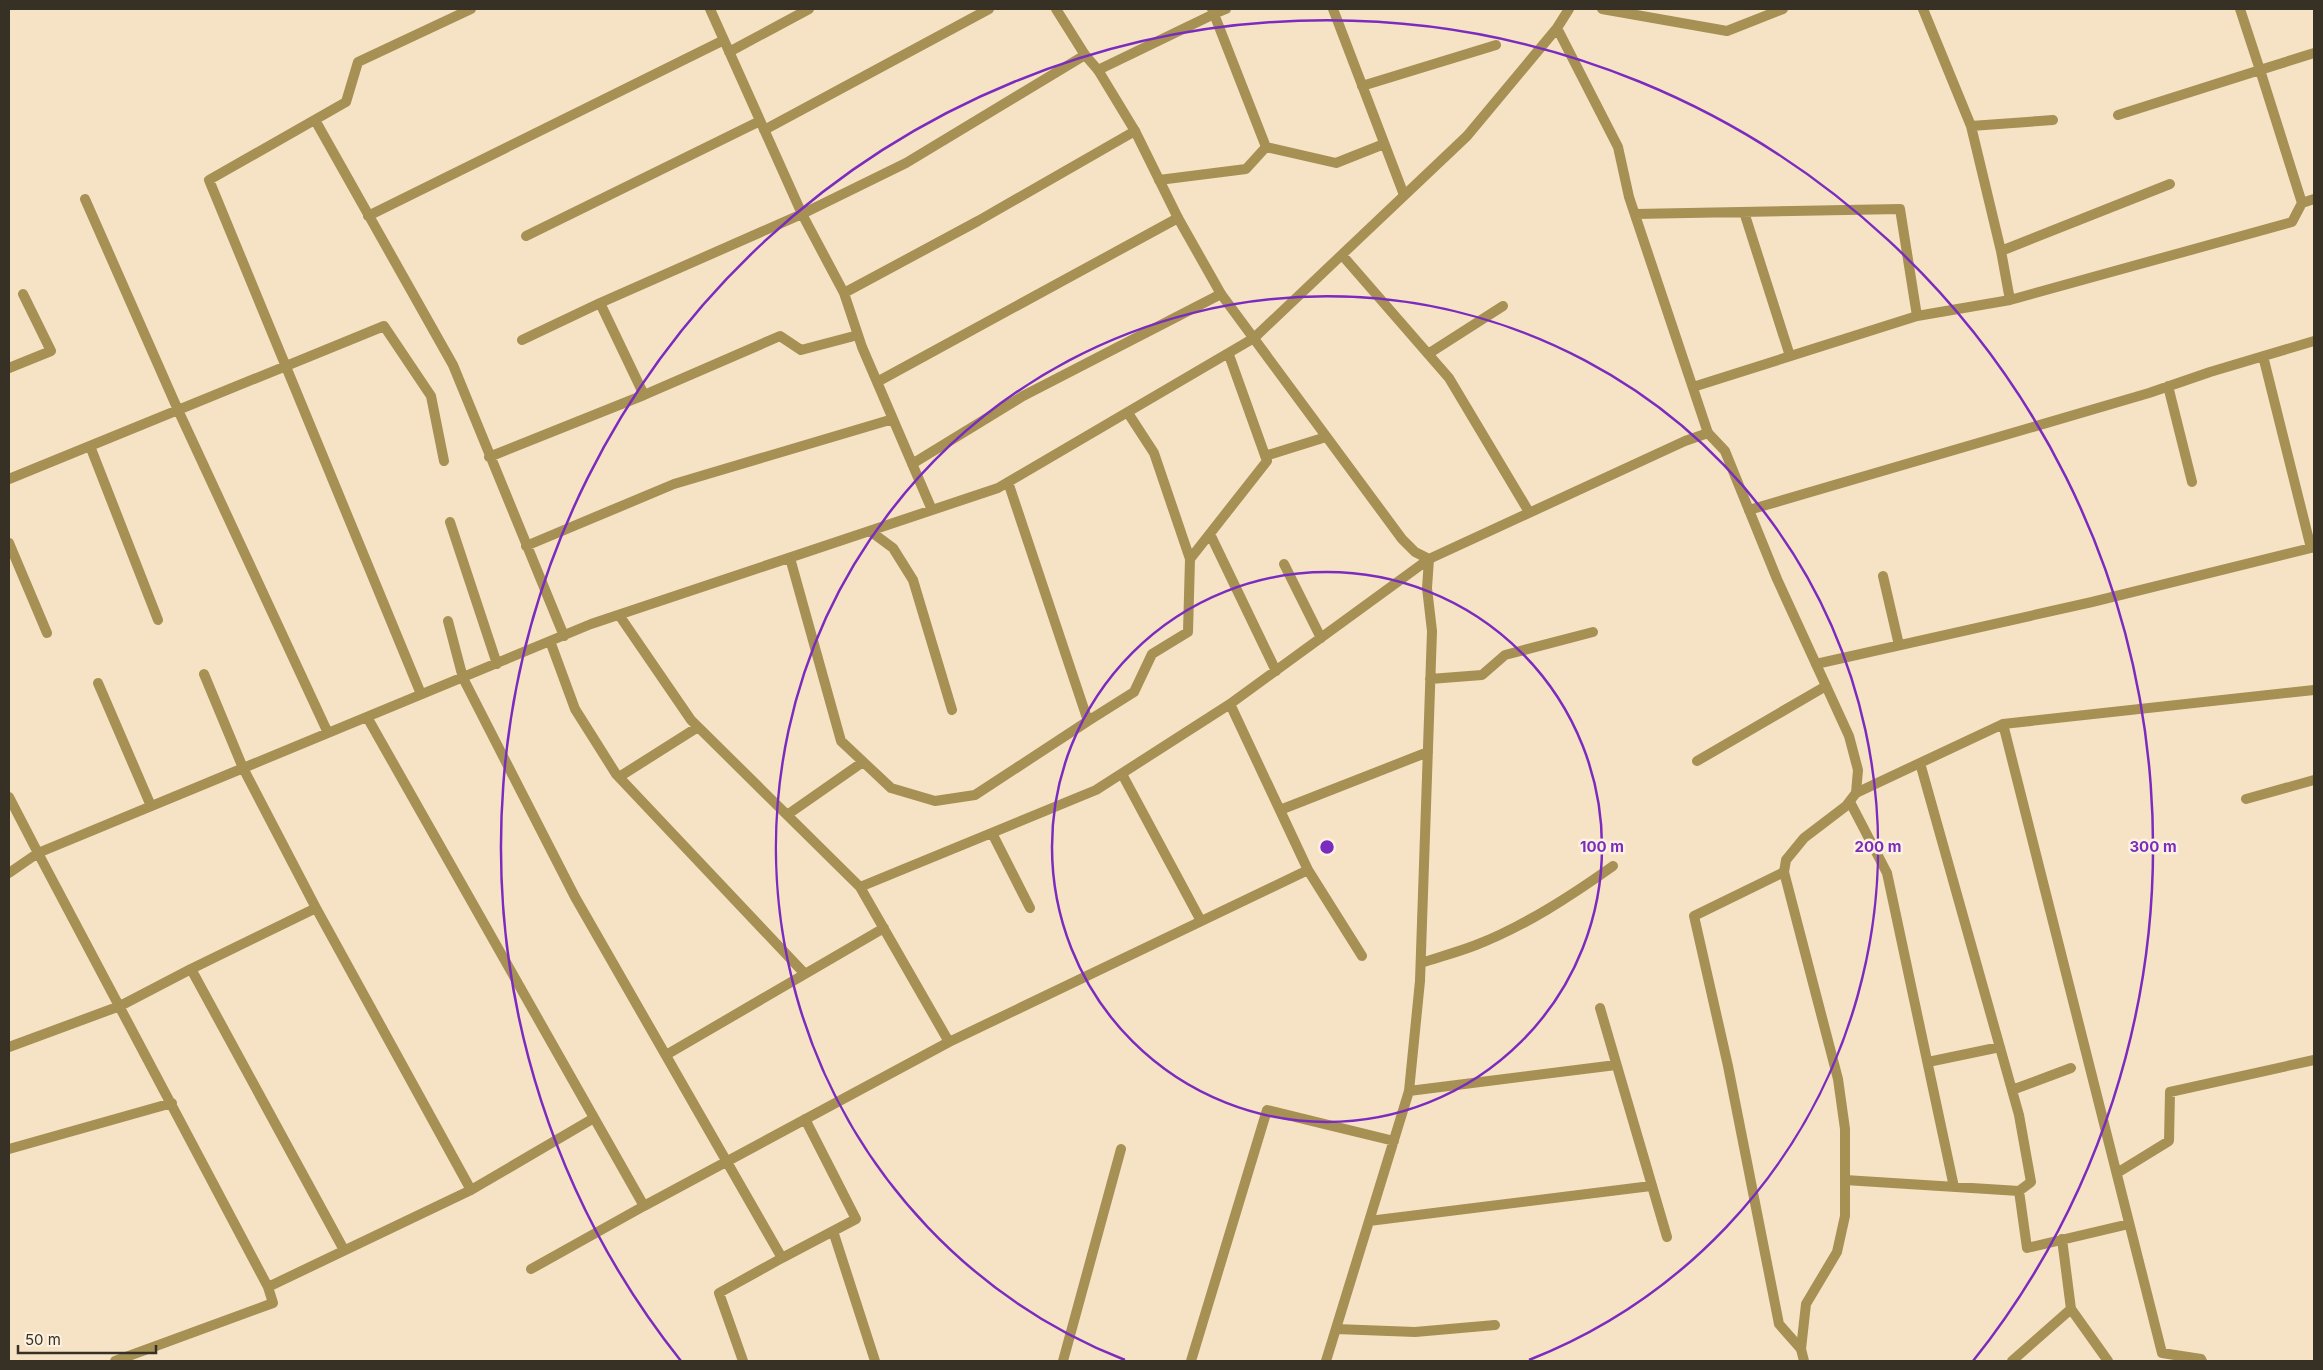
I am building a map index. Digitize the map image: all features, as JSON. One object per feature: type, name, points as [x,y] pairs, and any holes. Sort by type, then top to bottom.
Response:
[{"type":"street","points":[[421,694],[209,180],[346,102],[358,62],[471,9]]},
{"type":"street","points":[[710,9],[802,214],[844,293],[877,382],[932,510]]},
{"type":"street","points":[[729,52],[809,9]]},
{"type":"street","points":[[526,236],[762,125],[989,9]]},
{"type":"street","points":[[1056,9],[1098,70],[1135,131],[1178,218],[1221,294],[1402,540],[1415,552],[1429,559]]},
{"type":"street","points":[[1098,70],[1213,11],[1226,9]]},
{"type":"street","points":[[1333,9],[1404,195]]},
{"type":"street","points":[[9,873],[38,853],[550,641],[619,615],[998,488],[1228,355],[1254,338],[1466,136],[1557,28],[1569,9]]},
{"type":"street","points":[[1602,9],[1727,31],[1783,9]]},
{"type":"street","points":[[1923,9],[1970,126],[2002,251],[2010,300]]},
{"type":"street","points":[[2240,9],[2302,204]]},
{"type":"street","points":[[1213,11],[1266,148]]},
{"type":"street","points":[[1557,28],[1618,148],[1634,214],[1708,434],[1725,451],[1748,510],[1849,736],[1858,770],[1856,793],[1850,802],[1804,838],[1786,860],[1784,872],[1838,1079],[1845,1128],[1845,1216],[1837,1252],[1806,1304],[1801,1349],[1804,1361]]},
{"type":"street","points":[[368,216],[724,40]]},
{"type":"street","points":[[1362,86],[1496,45]]},
{"type":"street","points":[[2118,115],[2314,53]]},
{"type":"street","points":[[522,340],[600,303],[802,214],[906,163],[1086,55]]},
{"type":"street","points":[[314,120],[453,365],[489,457],[564,636]]},
{"type":"street","points":[[1970,126],[2052,120]]},
{"type":"street","points":[[844,293],[978,221],[1135,131]]},
{"type":"street","points":[[1266,148],[1336,163],[1384,144]]},
{"type":"street","points":[[1159,180],[1246,169],[1266,148]]},
{"type":"street","points":[[2002,251],[2170,184]]},
{"type":"street","points":[[84,199],[178,410],[328,733]]},
{"type":"street","points":[[1693,387],[1917,316],[2010,300],[2292,222],[2302,204],[2314,199]]},
{"type":"street","points":[[1634,214],[1900,208],[1917,316]]},
{"type":"street","points":[[1744,212],[1790,356]]},
{"type":"street","points":[[877,382],[1178,218]]},
{"type":"street","points":[[1342,255],[1449,378],[1529,512]]},
{"type":"street","points":[[9,368],[51,351],[23,294]]},
{"type":"street","points":[[912,464],[1023,396],[1221,294]]},
{"type":"street","points":[[600,303],[644,395]]},
{"type":"street","points":[[1428,354],[1504,306]]},
{"type":"street","points":[[9,479],[384,326],[431,396],[444,461]]},
{"type":"street","points":[[489,457],[644,395],[780,336],[801,350],[858,335]]},
{"type":"street","points":[[1748,510],[2314,341]]},
{"type":"street","points":[[1190,559],[1266,461],[1228,355]]},
{"type":"street","points":[[1816,664],[2092,602],[2313,547],[2263,356]]},
{"type":"street","points":[[2168,386],[2192,482]]},
{"type":"street","points":[[790,558],[841,741],[891,788],[935,801],[975,795],[1134,692],[1152,654],[1188,632],[1190,559],[1154,453],[1128,413]]},
{"type":"street","points":[[526,546],[674,484],[893,419]]},
{"type":"street","points":[[860,887],[1096,790],[1230,704],[1429,559],[1685,441],[1708,434]]},
{"type":"street","points":[[1265,456],[1326,437]]},
{"type":"street","points":[[90,446],[158,620]]},
{"type":"street","points":[[1008,482],[1088,721]]},
{"type":"street","points":[[450,522],[496,664]]},
{"type":"street","points":[[870,531],[893,548],[913,580],[952,710]]},
{"type":"street","points":[[1210,534],[1276,671]]},
{"type":"street","points":[[9,542],[47,633]]},
{"type":"street","points":[[1326,1361],[1409,1092],[1421,963],[1432,631],[1427,588],[1429,559]]},
{"type":"street","points":[[1284,564],[1320,638]]},
{"type":"street","points":[[1883,576],[1899,645]]},
{"type":"street","points":[[619,615],[691,720],[860,887],[949,1042]]},
{"type":"street","points":[[448,621],[463,678],[575,897],[782,1258]]},
{"type":"street","points":[[1430,679],[1482,675],[1505,655],[1593,632]]},
{"type":"street","points":[[550,641],[575,709],[619,777],[806,974]]},
{"type":"street","points":[[204,674],[243,768],[316,908],[471,1190]]},
{"type":"street","points":[[98,682],[151,806]]},
{"type":"street","points":[[1697,761],[1826,686]]},
{"type":"street","points":[[1856,793],[2003,724],[2314,690]]},
{"type":"street","points":[[1230,704],[1308,870],[1362,956]]},
{"type":"street","points":[[367,717],[644,1206]]},
{"type":"street","points":[[2003,724],[2117,1173],[2160,1357],[2201,1359],[2202,1361]]},
{"type":"street","points":[[619,777],[698,727]]},
{"type":"street","points":[[1280,810],[1428,752]]},
{"type":"street","points":[[787,814],[863,762]]},
{"type":"street","points":[[1845,1180],[2019,1191],[2031,1182],[2019,1115],[1920,762]]},
{"type":"street","points":[[1122,774],[1201,921]]},
{"type":"street","points":[[2246,799],[2314,780]]},
{"type":"street","points":[[9,797],[172,1103],[268,1287],[273,1303],[115,1361]]},
{"type":"street","points":[[1850,802],[1887,873],[1954,1187]]},
{"type":"street","points":[[992,833],[1030,908]]},
{"type":"street","points":[[1421,963],[1477,944],[1521,922],[1570,896],[1613,866]]},
{"type":"street","points":[[531,1269],[949,1042],[1308,870]]},
{"type":"street","points":[[1784,872],[1694,916],[1728,1066],[1779,1324],[1801,1349]]},
{"type":"street","points":[[9,1047],[120,1006],[316,908]]},
{"type":"street","points":[[666,1055],[884,928]]},
{"type":"street","points":[[191,969],[344,1250]]},
{"type":"street","points":[[1600,1008],[1667,1237]]},
{"type":"street","points":[[1928,1062],[2000,1046]]},
{"type":"street","points":[[2117,1173],[2169,1141],[2170,1092],[2314,1060]]},
{"type":"street","points":[[1409,1092],[1616,1065]]},
{"type":"street","points":[[2012,1090],[2071,1068]]},
{"type":"street","points":[[9,1148],[172,1103]]},
{"type":"street","points":[[1191,1361],[1267,1110],[1394,1141]]},
{"type":"street","points":[[268,1287],[471,1190],[594,1118]]},
{"type":"street","points":[[743,1361],[719,1293],[856,1219],[805,1119]]},
{"type":"street","points":[[1063,1361],[1121,1149]]},
{"type":"street","points":[[1369,1220],[1651,1186]]},
{"type":"street","points":[[2019,1191],[2027,1248],[2129,1224]]},
{"type":"street","points":[[833,1231],[875,1361]]},
{"type":"street","points":[[2062,1239],[2072,1310],[2108,1361]]},
{"type":"street","points":[[2012,1361],[2072,1310]]},
{"type":"street","points":[[1336,1329],[1415,1332],[1495,1325]]}]
